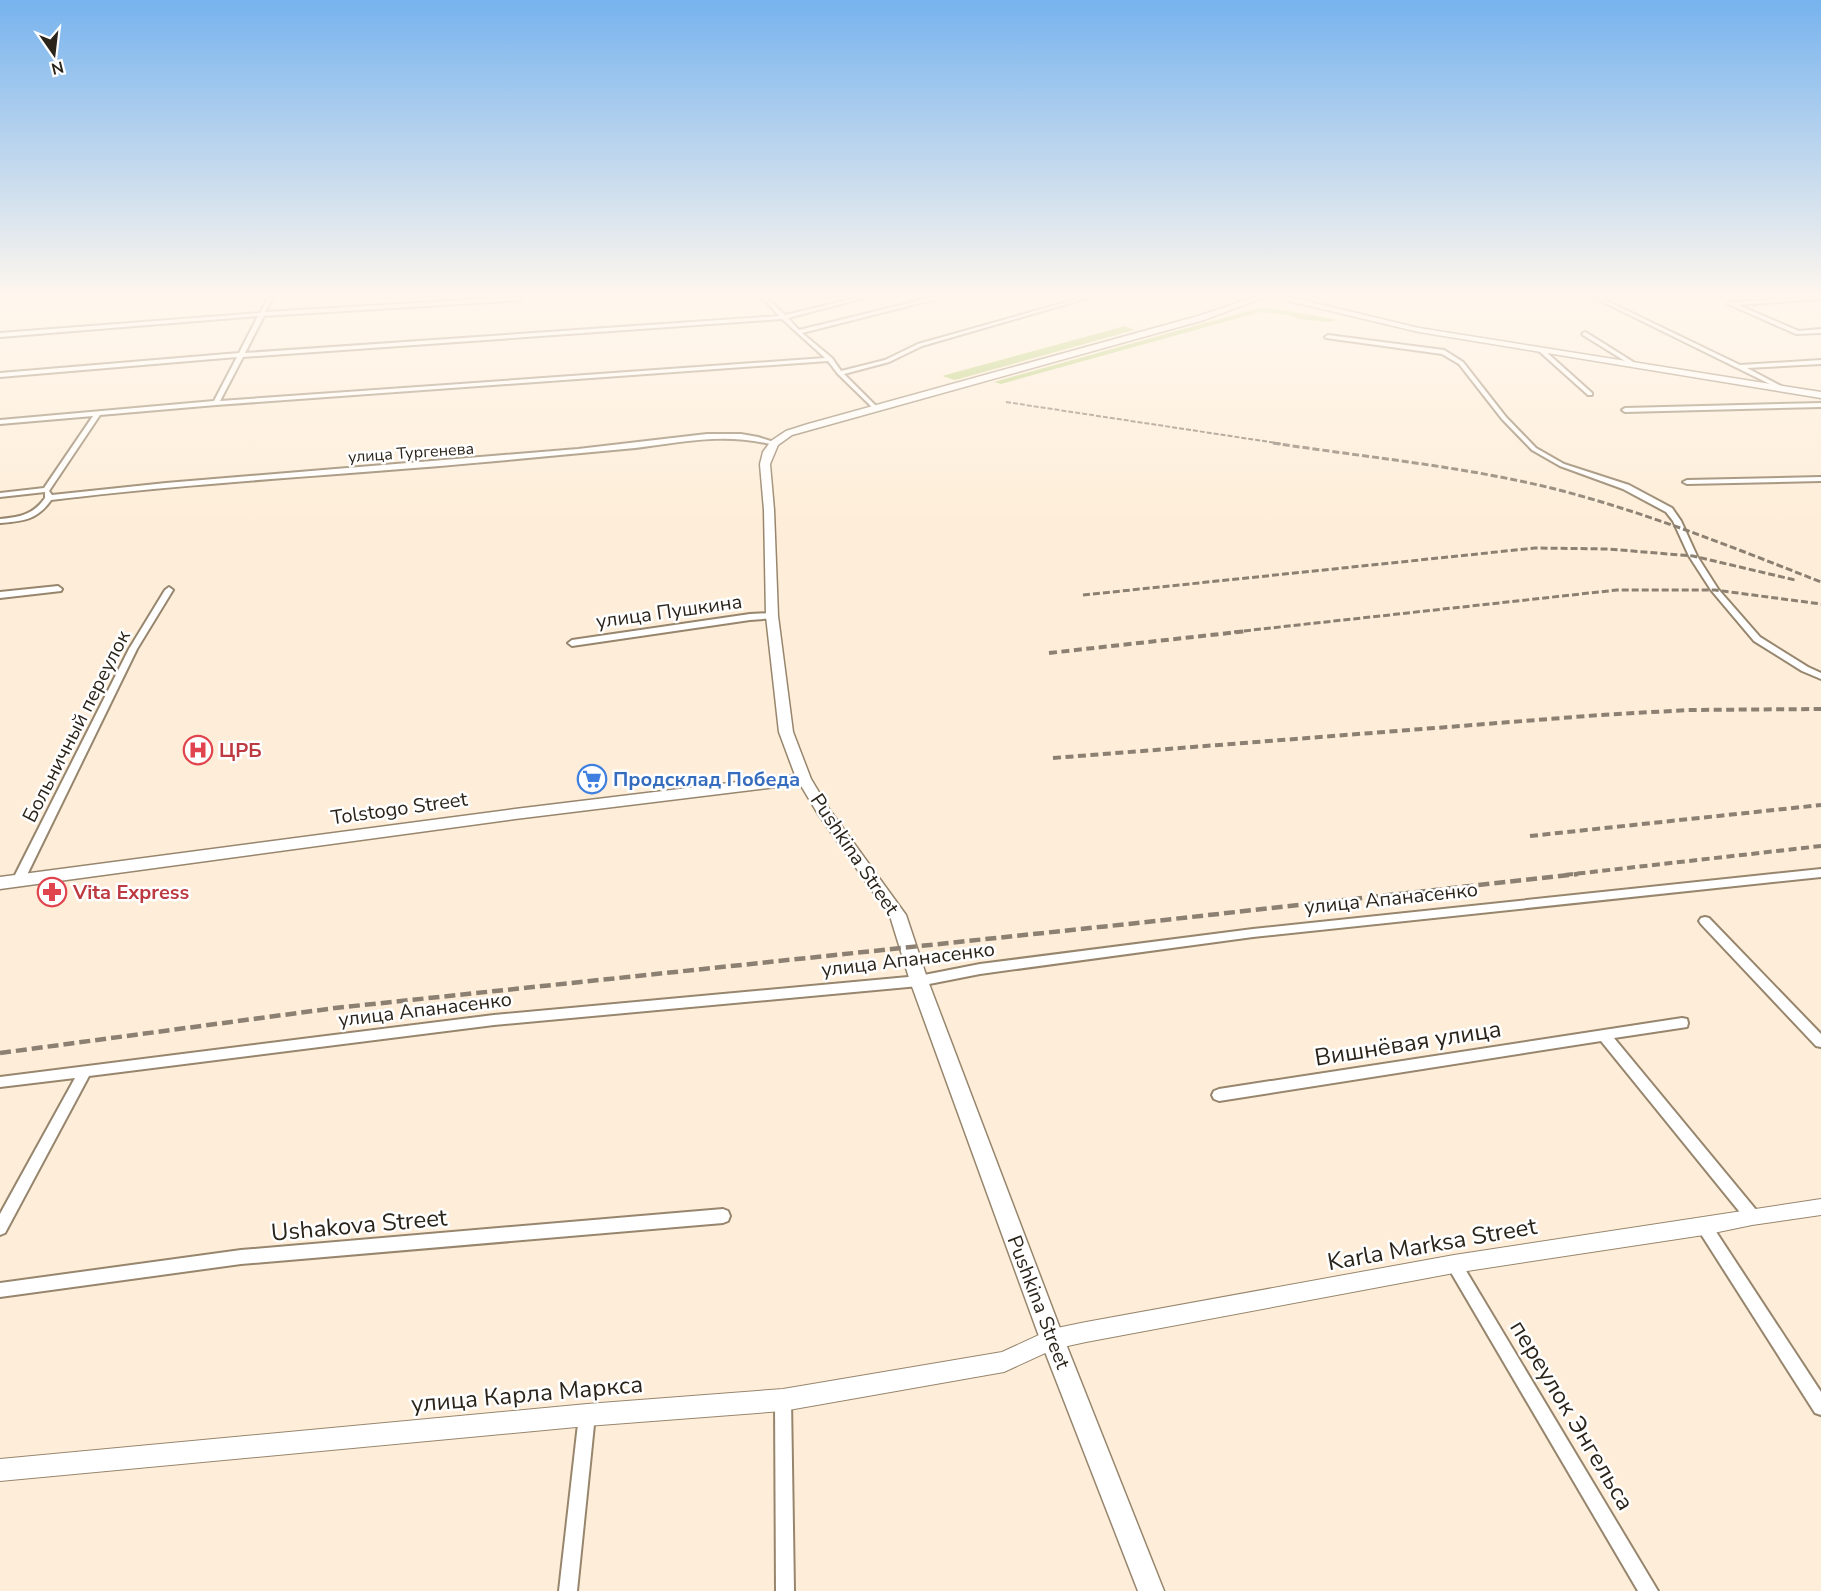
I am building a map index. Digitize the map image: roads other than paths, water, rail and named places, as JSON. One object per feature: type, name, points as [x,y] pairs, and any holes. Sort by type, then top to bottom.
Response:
[{"type":"main road","points":[[774,443],[800,430],[1007,372]]},
{"type":"main road","points":[[1683,372],[1821,395]]},
{"type":"main road","name":"Pushkina Street","points":[[774,443],[768,452],[765,464],[769,510],[772,616],[786,732],[804,779],[847,845],[898,915],[919,981],[1052,1339],[1151,1591]]},
{"type":"main road","name":"Tolstogo Street","points":[[0,883],[515,814],[804,779]]},
{"type":"street","points":[[0,375],[35,372]]},
{"type":"street","points":[[216,403],[232,372]]},
{"type":"street","points":[[0,422],[216,403],[645,372]]},
{"type":"street","points":[[1468,372],[1504,418],[1534,449],[1562,465],[1626,487],[1669,510],[1677,521],[1693,556],[1715,590],[1757,639],[1805,669],[1821,676]]},
{"type":"street","points":[[1566,372],[1590,394]]},
{"type":"street","points":[[1750,372],[1780,387]]},
{"type":"street","points":[[840,373],[876,409]]},
{"type":"street","points":[[1625,411],[1821,405]]},
{"type":"street","points":[[0,521],[30,518],[41,511],[48,494],[98,413]]},
{"type":"street","name":"улица Тургенева","points":[[0,495],[48,494],[508,458],[740,435],[757,437],[774,443]]},
{"type":"street","points":[[1687,482],[1821,479]]},
{"type":"street","points":[[0,595],[58,589]]},
{"type":"street","name":"Больничный переулок","points":[[18,881],[133,649],[169,590]]},
{"type":"street","name":"улица Пушкина","points":[[572,643],[750,617],[772,616]]},
{"type":"street","name":"улица Апанасенко","points":[[0,1082],[494,1020],[919,981],[980,969],[1253,933],[1821,873]]},
{"type":"street","points":[[1705,921],[1821,1042]]},
{"type":"street","name":"Вишнёвая улица","points":[[1219,1095],[1682,1023]]},
{"type":"street","points":[[1604,1035],[1752,1216]]},
{"type":"street","points":[[0,1228],[86,1070]]},
{"type":"street","name":"Karla Marksa Street","points":[[1052,1339],[1454,1264],[1821,1207]]},
{"type":"street","name":"Ushakova Street","points":[[0,1290],[241,1257],[723,1216]]},
{"type":"street","points":[[1704,1226],[1821,1407]]},
{"type":"street","name":"переулок Энгельса","points":[[1454,1264],[1649,1591]]},
{"type":"street","name":"улица Карла Маркса","points":[[0,1470],[587,1415],[783,1400],[1004,1362],[1052,1339]]},
{"type":"street","points":[[783,1400],[785,1591]]},
{"type":"street","points":[[568,1591],[587,1415]]},
{"type":"railway","points":[[1006,402],[1283,444]]},
{"type":"railway","points":[[1273,443],[1447,468],[1551,488],[1619,507],[1821,582]]},
{"type":"railway","points":[[1083,595],[1535,548],[1608,549],[1693,556],[1795,580]]},
{"type":"railway","points":[[1234,632],[1617,590],[1715,590],[1821,604]]},
{"type":"railway","points":[[1049,653],[1247,631]]},
{"type":"railway","points":[[1053,758],[1600,715],[1688,710],[1821,709]]},
{"type":"railway","points":[[1530,836],[1821,805]]},
{"type":"railway","points":[[1565,875],[1821,846]]},
{"type":"railway","points":[[0,1053],[335,1008],[1578,874]]},
{"type":"place","name":"ЦРБ","points":[[198,750]]},
{"type":"place","name":"Продсклад Победа","points":[[592,779]]},
{"type":"place","name":"Vita Express","points":[[52,892]]}]
